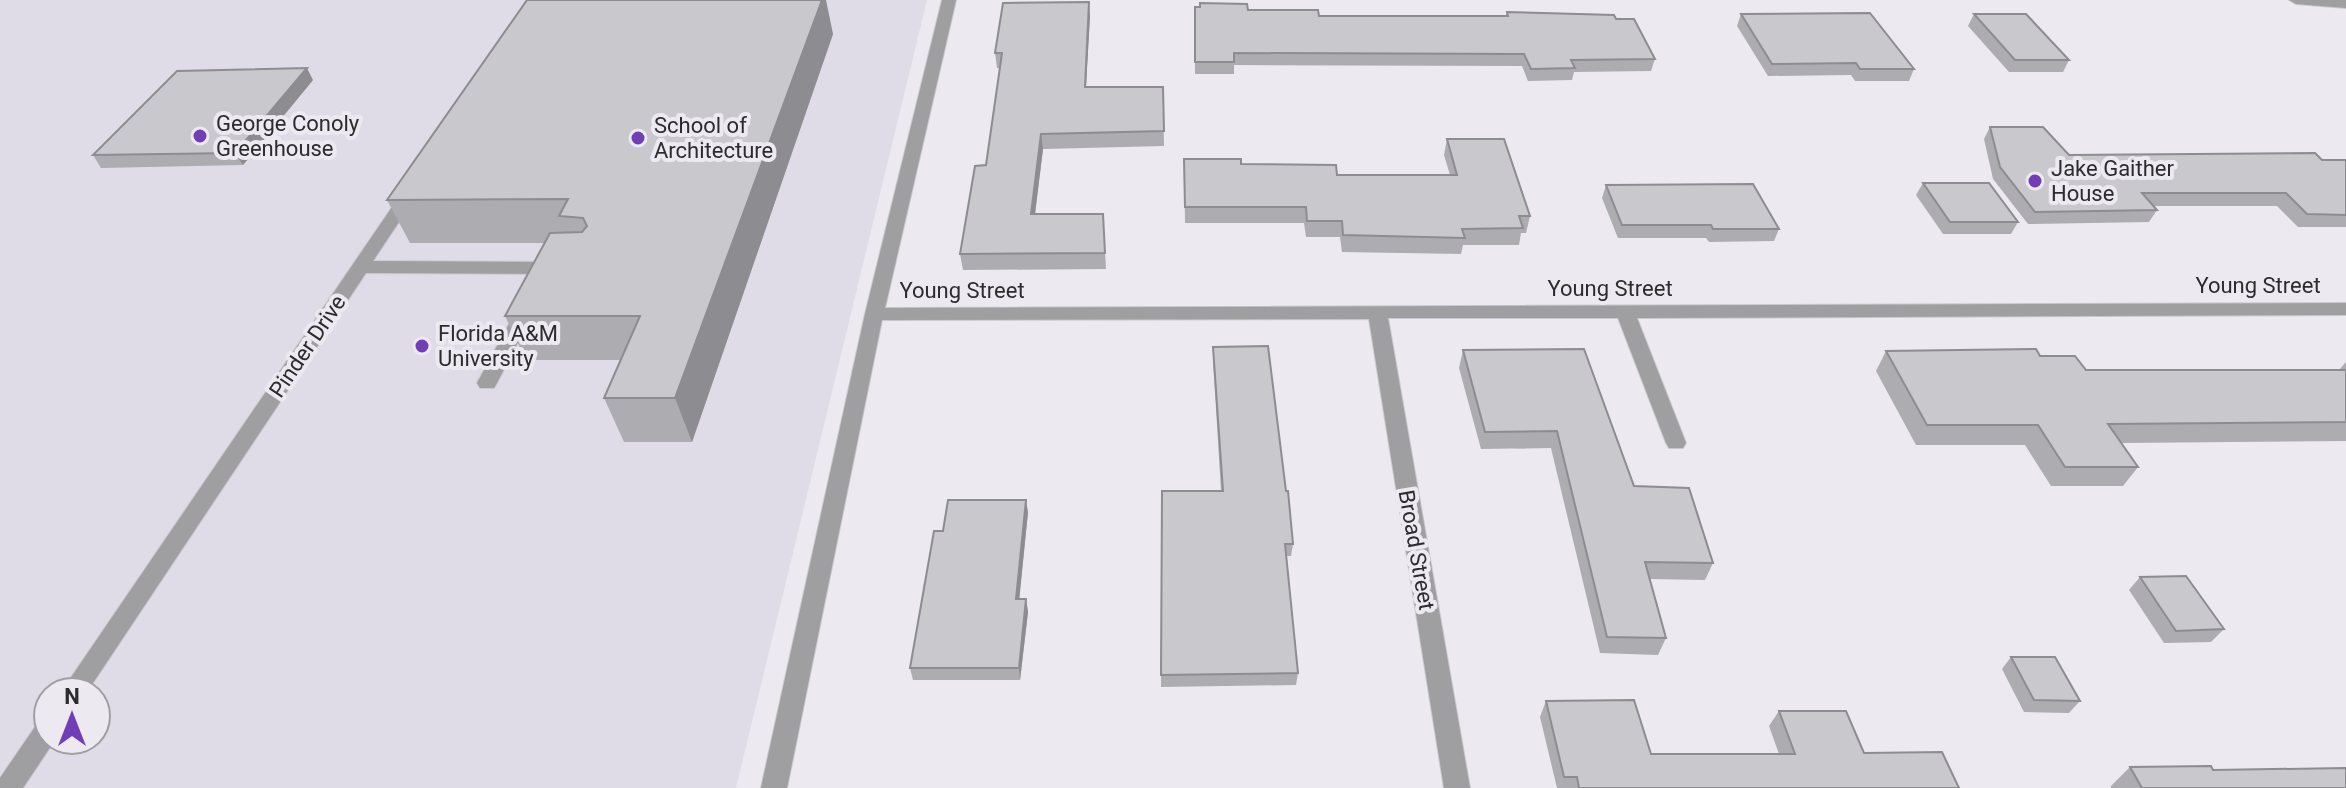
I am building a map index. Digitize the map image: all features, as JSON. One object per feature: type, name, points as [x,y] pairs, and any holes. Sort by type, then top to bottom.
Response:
[{"type":"street","points":[[774,788],[874,314],[949,0]]},
{"type":"street","points":[[2296,0],[2346,4]]},
{"type":"street","name":"Pinder Drive","points":[[84,676],[417,184]]},
{"type":"street","points":[[361,267],[578,268]]},
{"type":"street","points":[[487,383],[547,268]]},
{"type":"street","name":"Young Street","points":[[874,314],[2346,309]]},
{"type":"street","points":[[1625,311],[1676,443]]},
{"type":"street","name":"Broad Street","points":[[1377,312],[1457,788]]},
{"type":"street","points":[[8,788],[32,753]]},
{"type":"shaded area","name":"Florida A&M University","points":[[0,0],[927,0],[736,788],[0,788]]},
{"type":"building","name":"School of Architecture","points":[[527,0],[822,0],[675,398],[604,398],[640,316],[505,316],[550,233],[582,232],[587,226],[583,218],[559,216],[568,199],[387,200]]},
{"type":"building","points":[[1089,2],[1085,87],[1163,87],[1164,131],[1041,134],[1031,214],[1103,214],[1105,253],[960,254],[975,166],[986,165],[1002,53],[995,53],[1003,3]]},
{"type":"building","points":[[1200,3],[1247,4],[1248,10],[1318,10],[1319,16],[1508,16],[1507,12],[1614,15],[1616,19],[1634,19],[1655,59],[1571,60],[1575,68],[1531,69],[1524,54],[1234,53],[1234,62],[1195,62],[1195,7],[1200,7]]},
{"type":"building","points":[[1870,13],[1914,69],[1860,69],[1856,63],[1772,64],[1741,14]]},
{"type":"building","points":[[1974,14],[2026,14],[2069,60],[2015,60]]},
{"type":"building","name":"George Conoly Greenhouse","points":[[307,68],[235,153],[93,155],[177,71]]},
{"type":"building","points":[[1990,127],[2043,127],[2069,155],[2315,153],[2322,160],[2346,160],[2346,215],[2307,214],[2286,193],[2142,193],[2157,210],[2035,212],[2000,167]]},
{"type":"building","points":[[1447,139],[1504,139],[1530,216],[1519,216],[1523,228],[1462,229],[1465,238],[1343,235],[1342,221],[1307,221],[1306,207],[1185,207],[1184,159],[1241,159],[1241,164],[1336,165],[1337,175],[1457,175]]},
{"type":"building","points":[[1923,183],[1989,183],[2018,222],[1950,222]]},
{"type":"building","points":[[1753,184],[1779,229],[1622,225],[1606,185]]},
{"type":"building","points":[[1268,346],[1293,544],[1285,544],[1298,673],[1161,675],[1162,491],[1223,491],[1213,347]]},
{"type":"building","points":[[1584,349],[1634,486],[1689,488],[1713,563],[1645,562],[1666,638],[1607,637],[1557,431],[1485,432],[1463,350]]},
{"type":"building","points":[[2036,349],[2040,356],[2075,356],[2086,370],[2346,370],[2346,422],[2108,424],[2138,467],[2065,467],[2038,425],[1927,425],[1886,351]]},
{"type":"building","points":[[948,500],[1026,500],[1016,599],[1026,599],[1019,668],[910,668],[934,531],[943,531]]},
{"type":"building","points":[[2186,576],[2224,629],[2176,631],[2140,577]]},
{"type":"building","points":[[2011,657],[2055,657],[2080,701],[2034,700]]},
{"type":"building","points":[[1634,700],[1651,754],[1795,754],[1779,711],[1846,711],[1864,753],[1942,752],[1959,788],[1579,788],[1577,777],[1564,777],[1546,701]]},
{"type":"building","points":[[2211,766],[2213,770],[2346,768],[2346,788],[2142,788],[2130,767]]},
{"type":"place","name":"George Conoly Greenhouse","points":[[200,136]]},
{"type":"place","name":"School of Architecture","points":[[638,138]]},
{"type":"place","name":"Jake Gaither House","points":[[2035,181]]},
{"type":"place","name":"Florida A&M University","points":[[422,346]]}]
